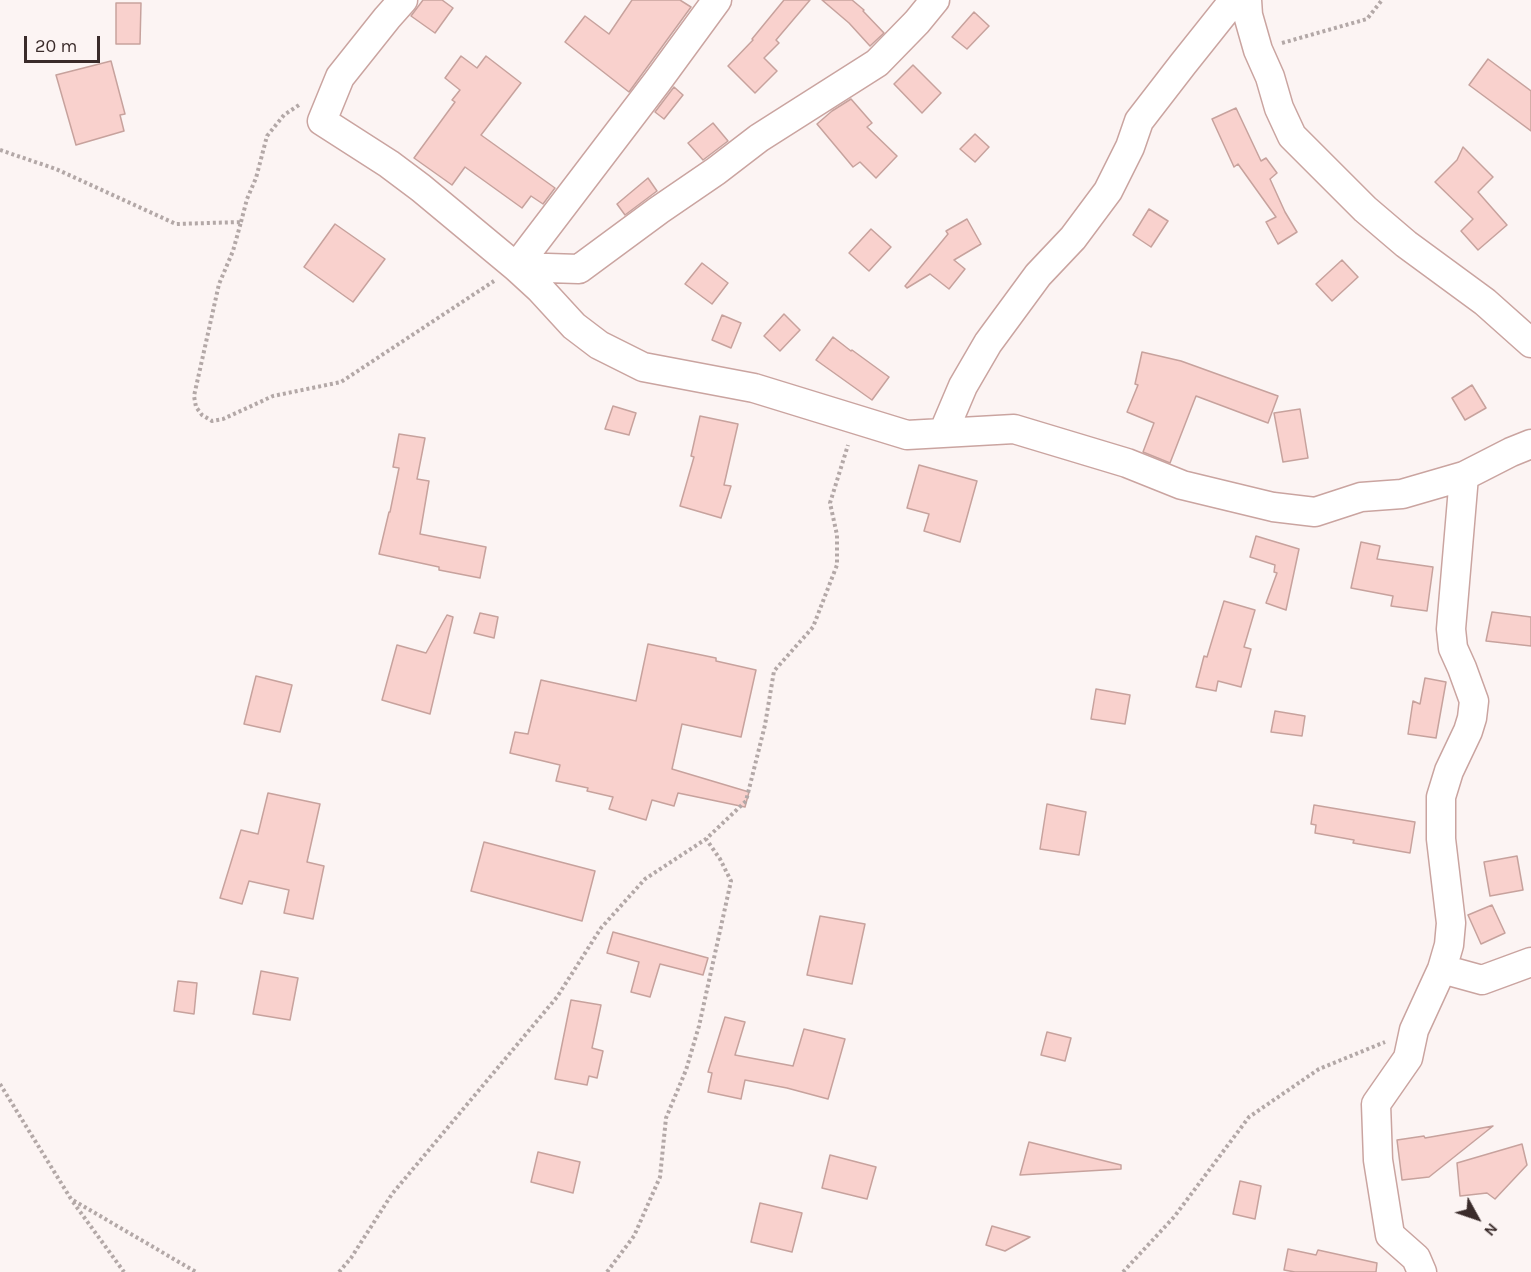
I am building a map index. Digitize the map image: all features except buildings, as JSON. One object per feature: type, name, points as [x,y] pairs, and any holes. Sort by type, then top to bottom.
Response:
[{"type":"street","points":[[403,0],[340,77],[322,121],[421,188],[516,267],[574,326],[598,345],[643,367],[754,388],[907,435],[1014,429],[1127,464],[1182,485],[1273,507],[1316,512],[1361,497],[1402,494],[1464,476],[1531,444]]},
{"type":"street","points":[[516,267],[717,0]]},
{"type":"street","points":[[516,267],[579,268],[759,138],[877,63],[917,22],[934,0]]},
{"type":"street","points":[[944,433],[963,386],[988,343],[1038,275],[1073,238],[1108,191],[1130,147],[1139,121],[1234,0]]},
{"type":"street","points":[[1247,0],[1248,15],[1258,50],[1292,136],[1373,216],[1406,244],[1485,302],[1531,343]]},
{"type":"street","points":[[1415,1267],[1390,1235],[1378,1160],[1376,1104],[1408,1058],[1414,1030],[1442,969],[1449,945],[1451,923],[1441,839],[1441,797],[1449,771],[1468,731],[1474,700],[1453,648],[1451,629],[1464,476]]},
{"type":"street","points":[[1442,969],[1482,980],[1531,962]]},
{"type":"path","points":[[1258,50],[1367,19],[1382,0]]},
{"type":"path","points":[[322,121],[302,103],[284,115],[267,136],[256,178],[219,284],[194,396],[196,407],[202,415],[212,421],[223,419],[273,396],[341,382],[516,267]]},
{"type":"path","points":[[0,150],[56,170],[176,224],[241,222]]},
{"type":"path","points":[[339,1272],[351,1258],[392,1194],[557,997],[601,928],[645,879],[706,838],[746,801],[765,725],[774,671],[813,627],[837,565],[837,535],[830,503],[856,418]]},
{"type":"path","points":[[607,1272],[634,1236],[660,1177],[666,1118],[686,1070],[699,1026],[731,881],[706,838]]},
{"type":"path","points":[[1123,1272],[1174,1217],[1249,1117],[1319,1069],[1414,1030]]},
{"type":"path","points":[[0,1084],[71,1199],[124,1272]]},
{"type":"path","points":[[71,1199],[196,1272]]}]
